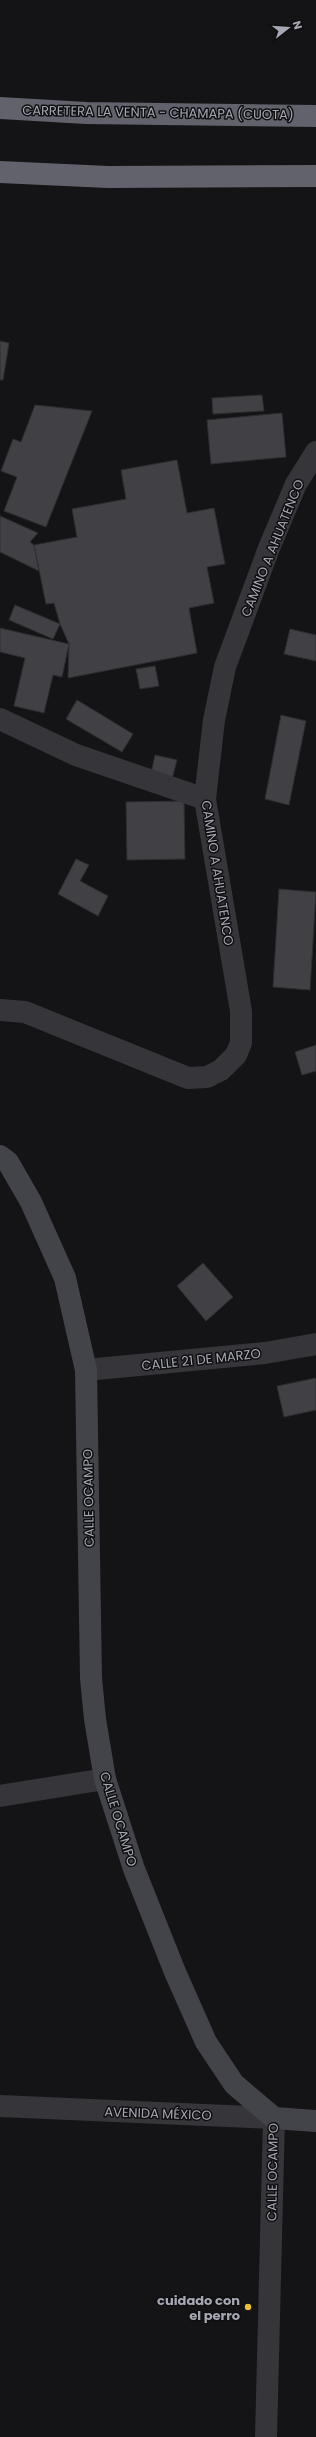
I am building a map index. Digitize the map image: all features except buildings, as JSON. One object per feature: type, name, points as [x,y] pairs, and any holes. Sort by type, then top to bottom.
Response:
[{"type":"highway","name":"CARRETERA LA VENTA - CHAMAPA (CUOTA)","points":[[0,108],[86,113],[316,116]]},
{"type":"highway","points":[[0,172],[108,177],[316,176]]},
{"type":"main road","name":"CALLE OCAMPO","points":[[0,1156],[8,1162],[31,1202],[65,1278],[86,1370],[91,1678],[95,1719],[105,1780],[134,1869],[175,1972],[206,2042],[234,2084],[274,2118]]},
{"type":"main road","name":"AVENIDA MÉXICO","points":[[274,2118],[316,2121]]},
{"type":"street","name":"CAMINO A AHUATENCO","points":[[0,1010],[25,1012],[188,1078],[207,1077],[229,1063],[236,1055],[241,1043],[241,1011],[205,799],[214,720],[226,667],[269,548],[296,484],[316,452]]},
{"type":"street","points":[[0,719],[76,755],[205,799]]},
{"type":"street","name":"CALLE 21 DE MARZO","points":[[86,1370],[265,1353],[316,1344]]},
{"type":"street","points":[[0,1796],[105,1780]]},
{"type":"street","name":"AVENIDA MÉXICO","points":[[0,2106],[274,2118]]},
{"type":"street","name":"CALLE OCAMPO","points":[[266,2437],[274,2118]]},
{"type":"place","name":"cuidado con el perro","points":[[248,2307]]}]
